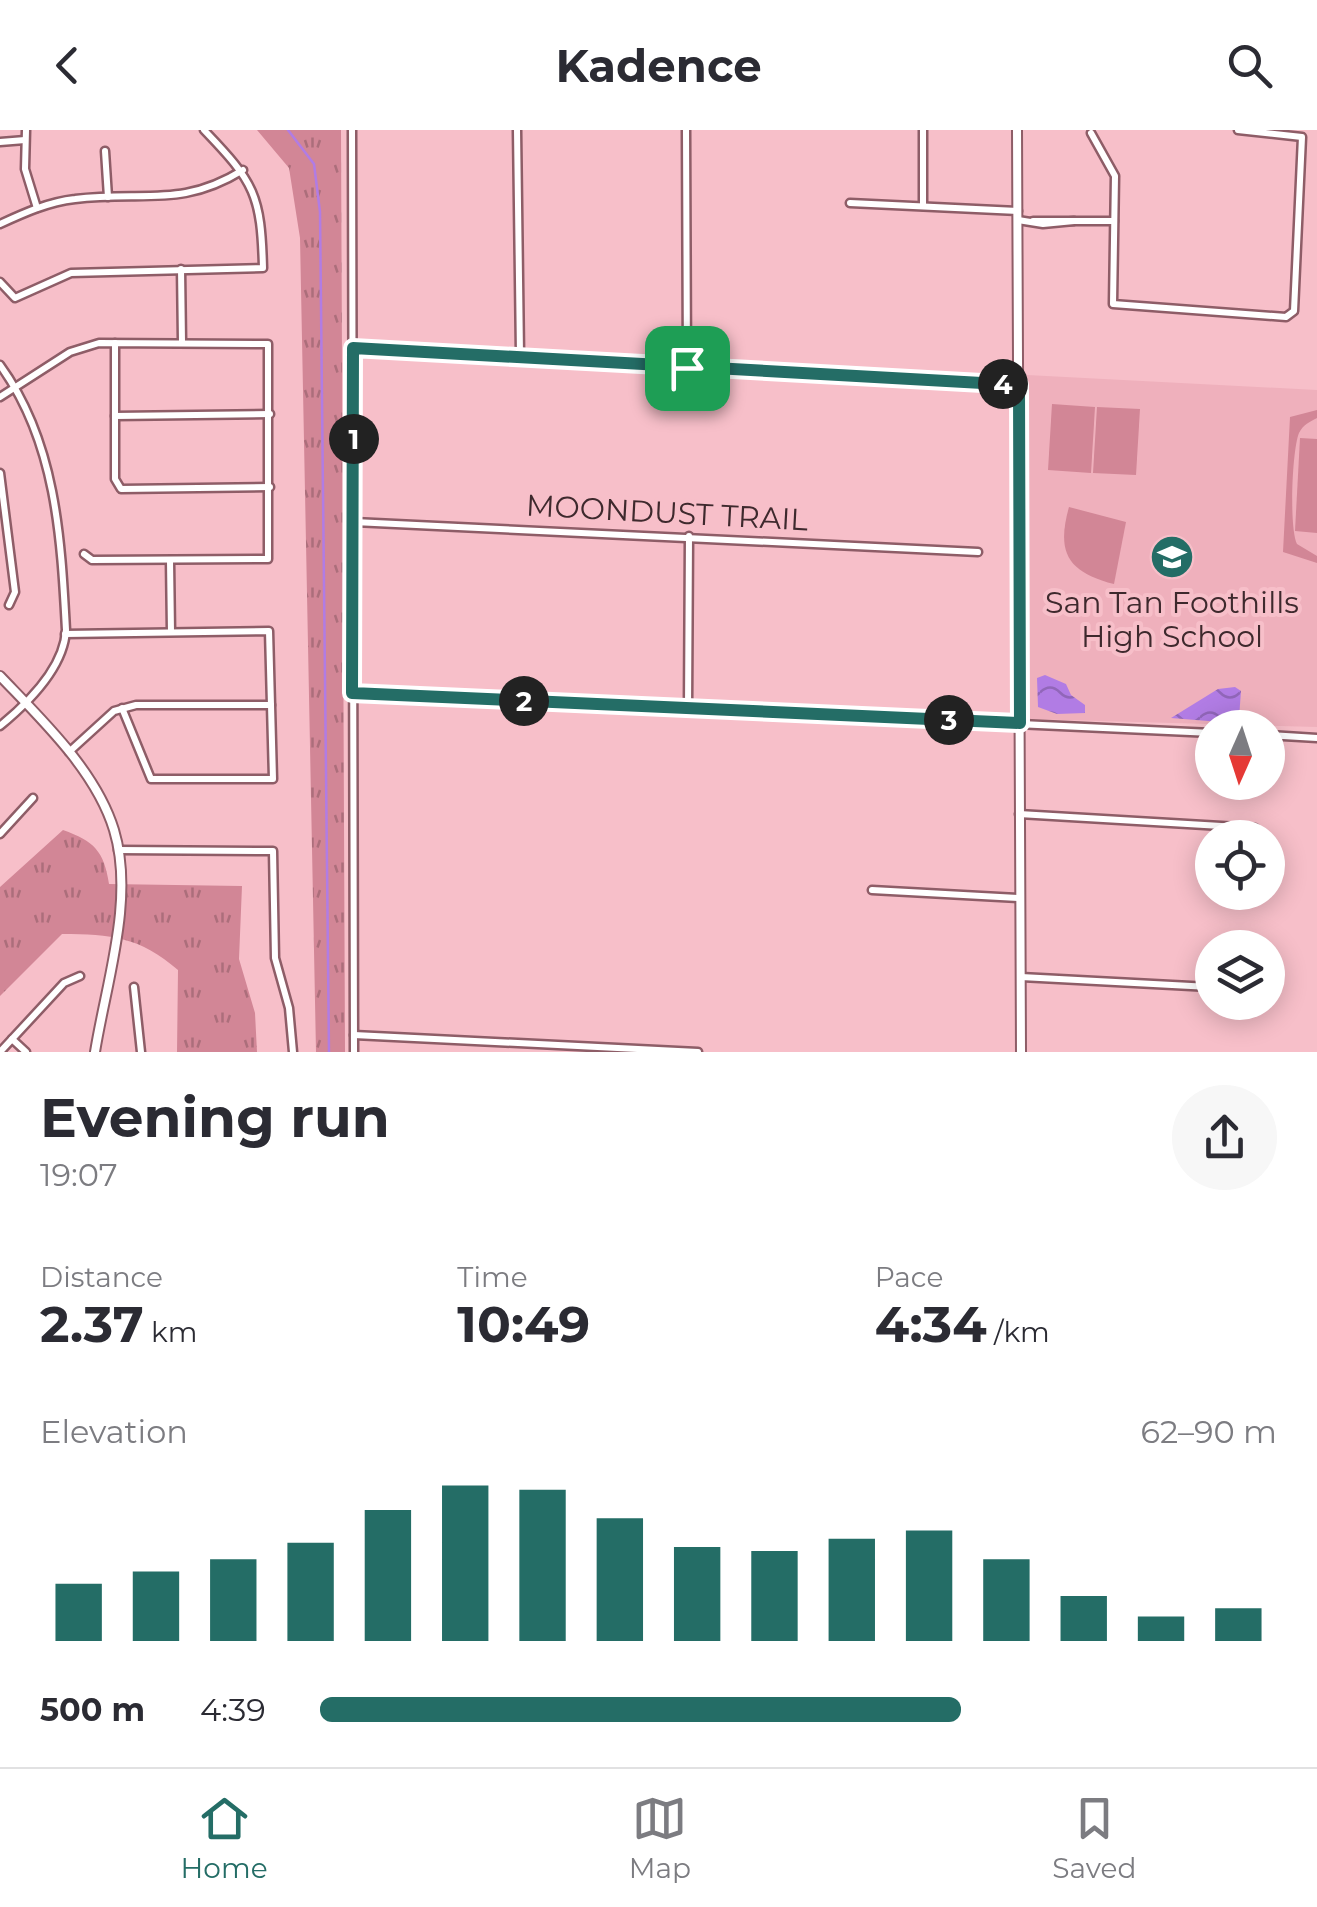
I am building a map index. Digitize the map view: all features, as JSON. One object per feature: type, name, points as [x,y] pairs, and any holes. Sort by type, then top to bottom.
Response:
[{"type":"street","points":[[26,130],[27,181],[36,208]]},
{"type":"street","points":[[0,282],[15,298],[71,273],[263,268],[258,200],[243,170],[204,130]]},
{"type":"street","points":[[352,130],[354,1052]]},
{"type":"street","points":[[517,130],[520,354]]},
{"type":"street","points":[[686,130],[687,368]]},
{"type":"street","points":[[923,130],[923,206]]},
{"type":"street","points":[[1017,130],[1022,1052]]},
{"type":"street","points":[[1091,133],[1100,141],[1115,176],[1110,298],[1119,308],[1291,315],[1302,137],[1238,130]]},
{"type":"street","points":[[0,142],[25,140]]},
{"type":"street","points":[[106,151],[108,197]]},
{"type":"street","points":[[0,224],[36,208],[108,197],[186,196],[216,186],[243,170]]},
{"type":"street","points":[[850,203],[923,206],[1033,221],[1114,222]]},
{"type":"street","points":[[181,269],[182,342]]},
{"type":"street","points":[[114,343],[116,483],[127,489],[270,486]]},
{"type":"street","points":[[0,397],[70,352],[114,343],[268,344],[268,559],[92,560],[84,554]]},
{"type":"street","points":[[353,348],[520,354],[687,368],[1019,385]]},
{"type":"street","points":[[0,365],[38,428],[48,465],[65,634],[59,658],[25,705],[0,726]]},
{"type":"street","points":[[114,416],[270,414]]},
{"type":"street","points":[[0,473],[3,521],[15,592],[9,605]]},
{"type":"street","name":"MOONDUST TRAIL","points":[[354,522],[978,552]]},
{"type":"street","points":[[688,708],[689,536]]},
{"type":"street","points":[[170,561],[171,632]]},
{"type":"street","points":[[65,634],[269,631],[272,779],[151,779],[122,708]]},
{"type":"street","points":[[0,676],[68,753],[104,806],[118,850],[118,910],[95,1052]]},
{"type":"street","points":[[352,693],[1195,731]]},
{"type":"street","points":[[68,753],[122,708],[271,705]]},
{"type":"street","points":[[1285,736],[1317,738]]},
{"type":"street","points":[[0,834],[33,798]]},
{"type":"street","points":[[1020,814],[1195,824]]},
{"type":"street","points":[[118,850],[273,852],[275,958],[290,1016],[293,1052]]},
{"type":"street","points":[[872,890],[1020,898]]},
{"type":"street","points":[[0,1052],[64,983],[80,976]]},
{"type":"street","points":[[1021,978],[1195,986]]},
{"type":"street","points":[[134,988],[142,1052]]},
{"type":"street","points":[[354,1035],[698,1051]]},
{"type":"street","points":[[12,1039],[26,1052]]},
{"type":"shaded area","name":"San Tan Foothills High School","points":[[1027,375],[1317,390],[1317,727],[1285,726],[1285,710],[1195,710],[1195,724],[1028,719]]},
{"type":"green space","points":[[257,130],[341,130],[345,1052],[316,1052],[300,238],[289,168]]},
{"type":"green space","points":[[1052,404],[1095,407],[1091,473],[1048,470]]},
{"type":"green space","points":[[1097,407],[1140,409],[1136,475],[1093,473]]},
{"type":"green space","points":[[1317,410],[1317,418],[1299,433],[1292,506],[1297,544],[1317,556],[1317,563],[1283,552],[1290,417]]},
{"type":"green space","points":[[1300,438],[1317,439],[1317,533],[1295,531]]},
{"type":"green space","points":[[1069,507],[1126,522],[1114,584],[1086,573],[1069,558],[1064,537]]},
{"type":"green space","points":[[63,830],[83,838],[96,849],[109,884],[242,886],[239,959],[255,1013],[257,1052],[177,1052],[178,970],[151,950],[124,940],[62,934],[0,996],[0,887]]},
{"type":"water","points":[[1045,675],[1066,684],[1071,695],[1085,705],[1085,713],[1057,714],[1038,707],[1037,678]]},
{"type":"water","points":[[1235,687],[1241,691],[1240,710],[1195,710],[1195,720],[1171,718],[1218,689]]},
{"type":"waterway","points":[[288,130],[314,164],[320,212],[329,1052]]},
{"type":"place","name":"San Tan Foothills High School","points":[[1172,557]]},
{"type":"route","points":[[353,348],[520,354],[687,368],[1019,385],[1020,723],[352,693],[353,348]]}]
